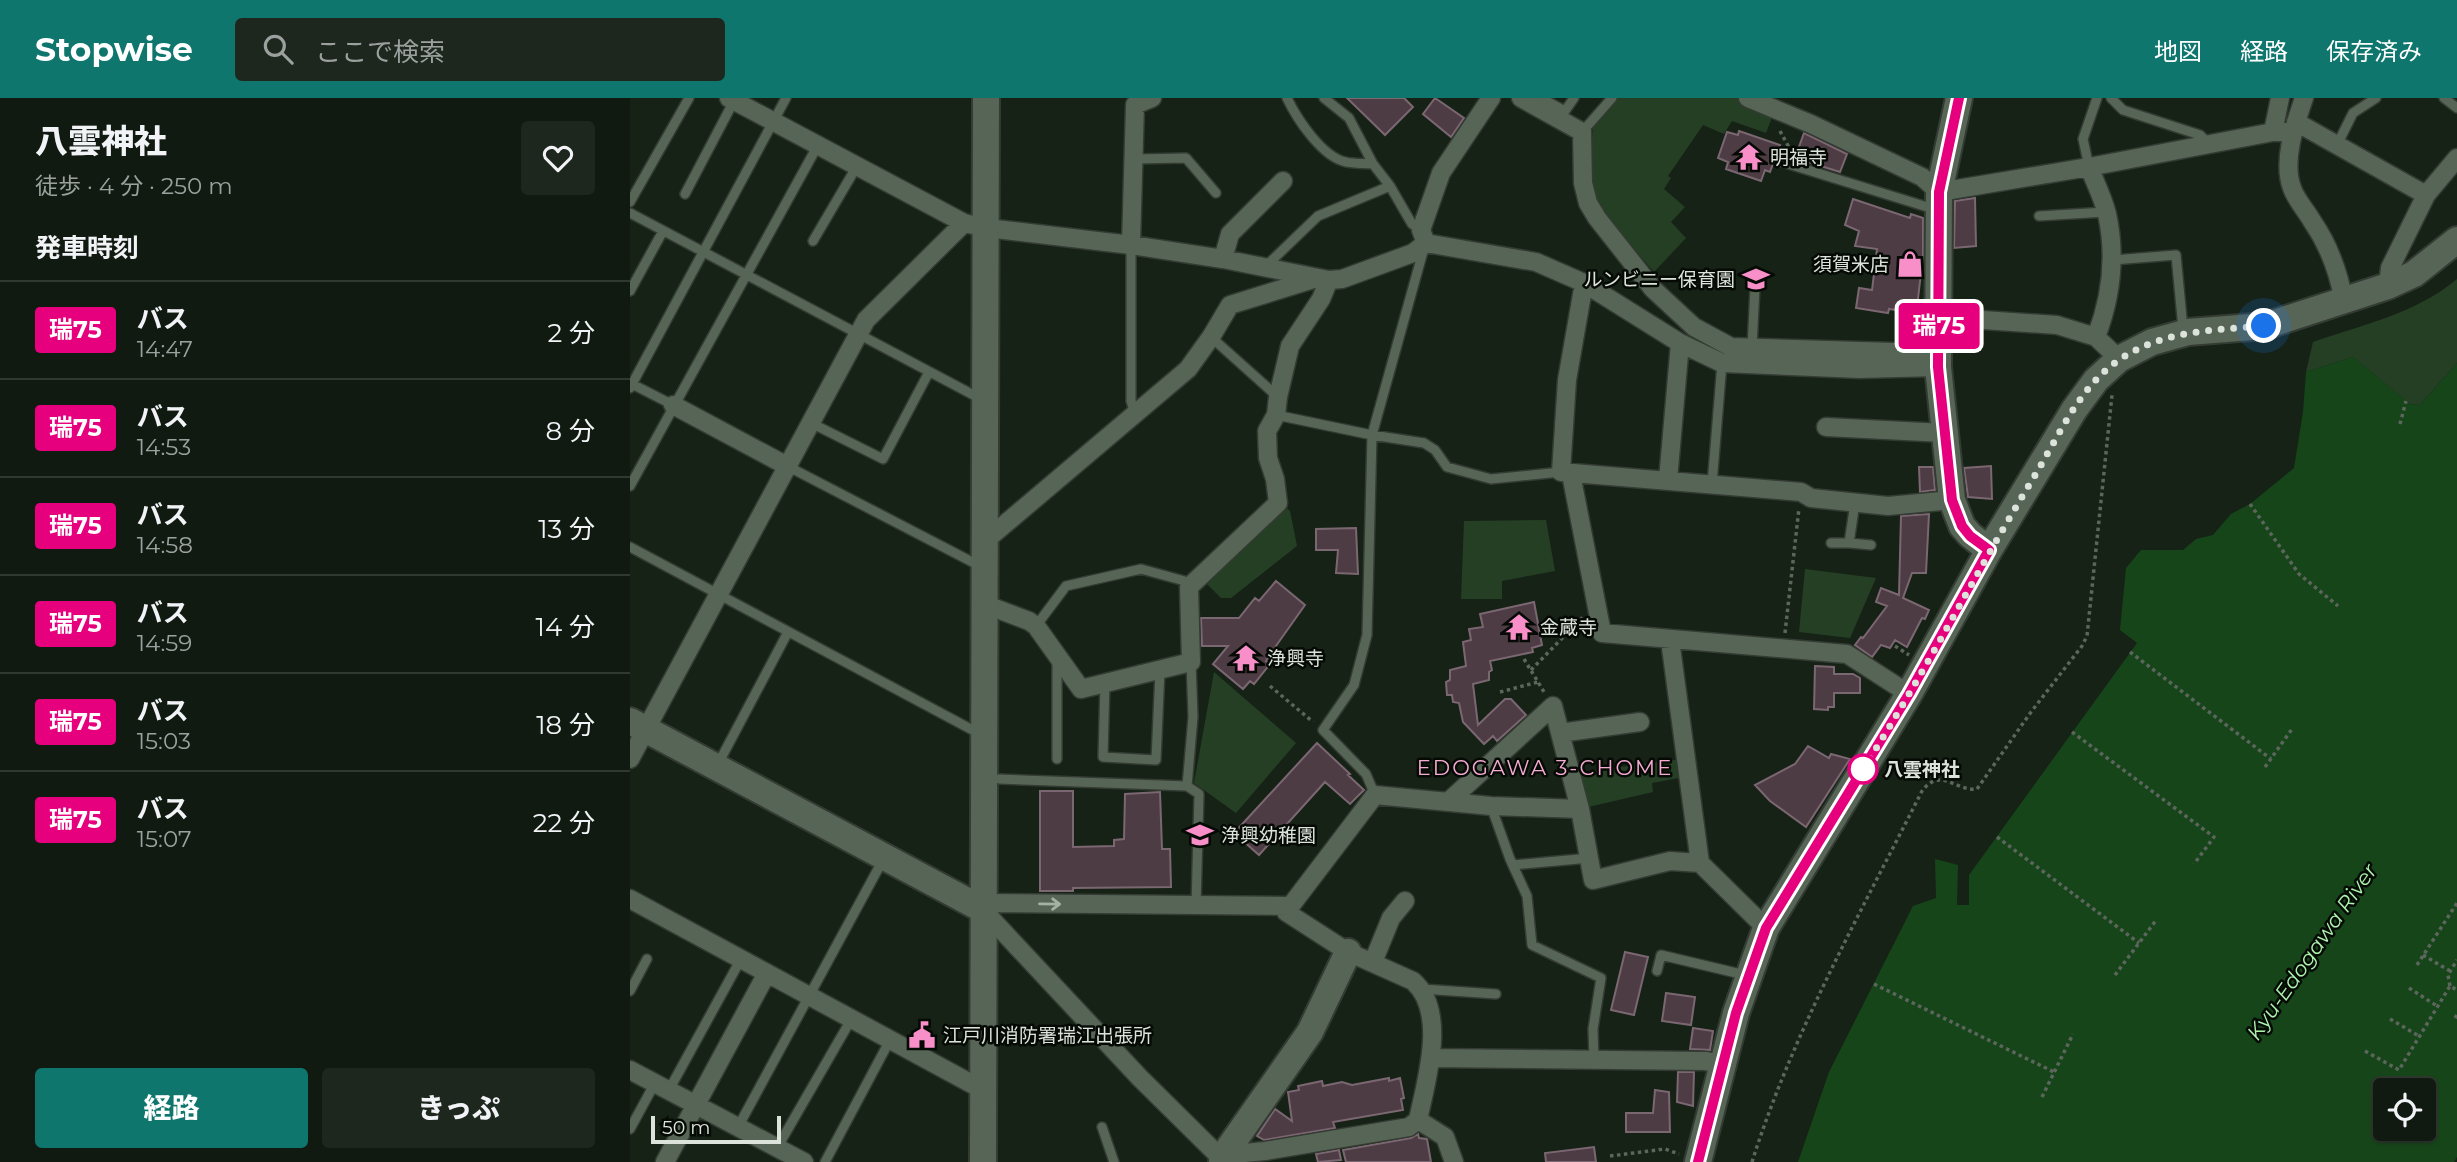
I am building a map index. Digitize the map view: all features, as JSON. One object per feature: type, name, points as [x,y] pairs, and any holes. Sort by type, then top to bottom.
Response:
[{"type":"street","points":[[983,1162],[986,402],[975,225],[986,98]]},
{"type":"street","points":[[1131,245],[1135,105],[1152,98]]},
{"type":"street","points":[[733,99],[857,166],[975,225],[1131,245],[1266,266],[1323,279],[1342,279],[1413,253],[1423,236],[1441,173],[1491,98]]},
{"type":"street","points":[[1521,98],[1582,132],[1583,183],[1588,202],[1597,218],[1645,279],[1694,327],[1752,357]]},
{"type":"street","points":[[1748,98],[1811,124],[1922,177],[1939,201]]},
{"type":"street","points":[[1959,98],[1939,201],[1939,317],[1932,360],[1952,500],[1962,526],[1970,536],[1989,550]]},
{"type":"street","points":[[2273,132],[2280,98]]},
{"type":"street","points":[[2304,98],[2289,149],[2291,187],[2314,223],[2340,281],[2344,302]]},
{"type":"street","points":[[1939,201],[2089,167],[2294,127],[2337,145],[2426,195]]},
{"type":"street","points":[[2388,286],[2390,268],[2426,195],[2457,158]]},
{"type":"street","points":[[2089,167],[2106,212],[2113,260],[2104,317],[2096,337]]},
{"type":"street","points":[[1223,259],[1230,234],[1283,181]]},
{"type":"street","points":[[630,759],[638,725],[721,593],[866,320],[975,225]]},
{"type":"street","points":[[1423,236],[1536,262],[1584,283],[1680,343],[1722,363],[1752,357],[1859,369],[1932,360]]},
{"type":"street","points":[[1693,1160],[1736,1013],[1766,928],[1909,694],[1989,550],[2074,410],[2096,380],[2119,359],[2152,342],[2184,333],[2264,326],[2388,286],[2414,274],[2457,240]]},
{"type":"street","points":[[985,541],[1188,369],[1230,305],[1323,279]]},
{"type":"street","points":[[984,604],[1036,626],[1081,689],[1191,662],[1189,587],[1278,503],[1275,479],[1268,458],[1267,431],[1277,406],[1290,346],[1321,299],[1323,279]]},
{"type":"street","points":[[1584,283],[1567,380],[1566,473],[1602,633],[1847,654],[1909,694]]},
{"type":"street","points":[[1939,317],[2057,325],[2096,337],[2119,359]]},
{"type":"street","points":[[1668,480],[1680,343]]},
{"type":"street","points":[[673,405],[789,467]]},
{"type":"street","points":[[1826,427],[1944,433]]},
{"type":"street","points":[[1566,473],[1801,492],[1811,498],[1888,506],[1952,500]]},
{"type":"street","points":[[1670,640],[1700,863],[1766,928]]},
{"type":"street","points":[[1448,802],[1553,706],[1580,809],[1593,880],[1670,862],[1700,863]]},
{"type":"street","points":[[1560,733],[1640,722]]},
{"type":"street","points":[[638,725],[982,906],[1140,1078],[1223,1159]]},
{"type":"street","points":[[1223,1159],[1409,1127],[1418,1120],[1431,1058],[1432,1022],[1422,989],[1361,957],[1286,912],[1375,794],[1491,806],[1580,809]]},
{"type":"street","points":[[630,899],[983,1090]]},
{"type":"street","points":[[1223,1159],[1361,957],[1405,901]]},
{"type":"street","points":[[982,906],[1289,906]]},
{"type":"street","points":[[665,1162],[767,973]]},
{"type":"street","points":[[1431,1058],[1705,1061],[1723,1064]]},
{"type":"street","points":[[630,1070],[804,1162]]},
{"type":"street","points":[[1418,1120],[1445,1137],[1454,1162]]},
{"type":"lane","points":[[630,202],[689,98]]},
{"type":"lane","points":[[673,405],[631,385],[786,98]]},
{"type":"lane","points":[[1287,98],[1307,132],[1324,148],[1343,162],[1373,164]]},
{"type":"lane","points":[[1324,98],[1349,118],[1373,164],[1390,186],[1412,224],[1423,236],[1372,435],[1367,635],[1354,685],[1322,730],[1366,775],[1375,794]]},
{"type":"lane","points":[[1541,98],[1565,111],[1574,98]]},
{"type":"lane","points":[[1582,132],[1612,98]]},
{"type":"lane","points":[[2089,167],[2083,139],[2097,98]]},
{"type":"lane","points":[[2111,98],[2123,110],[2200,135],[2208,143]]},
{"type":"lane","points":[[2337,145],[2353,113],[2376,98]]},
{"type":"lane","points":[[2444,98],[2457,108]]},
{"type":"lane","points":[[685,194],[733,99]]},
{"type":"lane","points":[[630,486],[818,145]]},
{"type":"lane","points":[[1135,159],[1186,158],[1216,193]]},
{"type":"lane","points":[[1785,163],[1939,201]]},
{"type":"lane","points":[[813,241],[857,166]]},
{"type":"lane","points":[[1266,266],[1318,216],[1390,186]]},
{"type":"lane","points":[[2039,216],[2106,212]]},
{"type":"lane","points":[[630,213],[986,402]]},
{"type":"lane","points":[[630,291],[663,230]]},
{"type":"lane","points":[[1131,245],[1131,401],[1135,414]]},
{"type":"lane","points":[[2113,260],[2176,255],[2184,333]]},
{"type":"lane","points":[[1752,357],[1755,287]]},
{"type":"lane","points":[[1211,337],[1277,406],[1372,435],[1424,443],[1435,450],[1447,467],[1491,479],[1566,473]]},
{"type":"lane","points":[[1712,484],[1722,363]]},
{"type":"lane","points":[[811,423],[883,459],[929,372]]},
{"type":"lane","points":[[789,467],[985,569]]},
{"type":"lane","points":[[1849,543],[1855,503]]},
{"type":"lane","points":[[1832,542],[1871,545]]},
{"type":"lane","points":[[630,547],[721,593],[788,632],[984,736]]},
{"type":"lane","points":[[1036,626],[1066,586],[1141,569],[1192,583]]},
{"type":"lane","points":[[716,767],[788,632]]},
{"type":"lane","points":[[1056,759],[1057,655]]},
{"type":"lane","points":[[1187,786],[1194,717],[1191,662]]},
{"type":"lane","points":[[1105,682],[1103,757],[1156,760],[1160,670]]},
{"type":"lane","points":[[999,779],[1187,786],[1199,794],[1196,906]]},
{"type":"lane","points":[[1491,806],[1527,896],[1532,945],[1601,978],[1593,1029],[1594,1061]]},
{"type":"lane","points":[[738,1127],[885,856]]},
{"type":"lane","points":[[1513,865],[1590,858]]},
{"type":"lane","points":[[1657,971],[1661,955],[1750,976]]},
{"type":"lane","points":[[630,1129],[662,1086],[741,958]]},
{"type":"lane","points":[[630,990],[647,959]]},
{"type":"lane","points":[[1422,989],[1496,994]]},
{"type":"lane","points":[[777,1148],[852,1018]]},
{"type":"lane","points":[[825,1162],[890,1040]]},
{"type":"lane","points":[[1102,1127],[1114,1162]]},
{"type":"path","points":[[1780,112],[1777,125],[1792,151],[1785,163]]},
{"type":"path","points":[[1752,1162],[1773,1099],[1806,1022],[1922,791],[1928,783],[1940,780],[1972,790],[1977,789],[2087,636],[2113,385]]},
{"type":"path","points":[[2400,424],[2406,401]]},
{"type":"path","points":[[1783,649],[1801,492]]},
{"type":"path","points":[[2250,504],[2299,574],[2338,606]]},
{"type":"path","points":[[1531,670],[1581,618],[1599,615]]},
{"type":"path","points":[[1895,646],[1913,658]]},
{"type":"path","points":[[2130,652],[2271,759]]},
{"type":"path","points":[[1524,659],[1553,706]]},
{"type":"path","points":[[1500,692],[1538,682]]},
{"type":"path","points":[[1270,686],[1322,730]]},
{"type":"path","points":[[2265,767],[2292,729]]},
{"type":"path","points":[[2072,732],[2214,837],[2194,864]]},
{"type":"path","points":[[1997,836],[2139,943]]},
{"type":"path","points":[[2417,965],[2457,903]]},
{"type":"path","points":[[2115,975],[2157,919]]},
{"type":"path","points":[[2423,955],[2450,971]]},
{"type":"path","points":[[2365,1051],[2399,1070],[2450,986],[2448,975],[2457,960]]},
{"type":"path","points":[[1874,984],[2054,1072]]},
{"type":"path","points":[[2450,986],[2457,990]]},
{"type":"path","points":[[2409,988],[2437,1006]]},
{"type":"path","points":[[2390,1019],[2419,1036]]},
{"type":"path","points":[[2042,1097],[2073,1034]]},
{"type":"path","points":[[1610,1156],[1665,1149],[1693,1160]]},
{"type":"path","points":[[1616,1155],[1617,1162]]},
{"type":"shaded area","points":[[1612,98],[1737,98],[1774,112],[1766,133],[1732,121],[1724,134],[1703,125],[1668,176],[1671,178],[1664,189],[1685,207],[1671,222],[1686,238],[1654,272],[1609,220],[1589,180],[1593,126]]},
{"type":"shaded area","points":[[2457,279],[2457,363],[2420,405],[2410,404],[2353,357],[2306,372],[2313,342],[2407,309],[2425,301]]},
{"type":"shaded area","points":[[1286,507],[1290,511],[1297,546],[1231,598],[1221,598],[1207,584]]},
{"type":"shaded area","points":[[1546,520],[1555,571],[1502,581],[1502,599],[1461,599],[1464,521]]},
{"type":"shaded area","points":[[1805,569],[1876,578],[1850,638],[1799,632]]},
{"type":"shaded area","points":[[1214,672],[1296,743],[1236,813],[1194,783]]},
{"type":"shaded area","points":[[1681,759],[1684,777],[1652,783],[1653,792],[1584,808],[1576,773]]},
{"type":"water","name":"Kyu-Edogawa River","points":[[2353,357],[2410,404],[2420,405],[2457,363],[2457,1157],[2454,1162],[1798,1162],[1829,1072],[1913,906],[1936,898],[1935,859],[1958,865],[1957,905],[1969,905],[1969,875],[2137,643],[2120,630],[2126,568],[2141,550],[2183,550],[2196,539],[2213,535],[2231,514],[2250,504],[2294,468],[2306,372]]},
{"type":"building","points":[[1347,98],[1404,98],[1413,107],[1385,135]]},
{"type":"building","points":[[1435,98],[1464,118],[1451,137],[1423,114]]},
{"type":"building","points":[[1739,131],[1780,145],[1770,172],[1765,170],[1761,181],[1726,169],[1728,162],[1718,158],[1727,132],[1738,135]]},
{"type":"building","points":[[1804,133],[1847,154],[1840,172],[1795,158]]},
{"type":"building","points":[[1975,198],[1976,246],[1954,248],[1955,201]]},
{"type":"building","points":[[1853,199],[1910,218],[1911,214],[1923,218],[1923,256],[1917,307],[1903,308],[1902,311],[1889,309],[1888,313],[1856,308],[1859,288],[1872,290],[1877,249],[1855,246],[1859,231],[1845,225]]},
{"type":"building","points":[[1991,466],[1992,499],[1968,497],[1964,468]]},
{"type":"building","points":[[1919,467],[1933,467],[1935,490],[1920,492]]},
{"type":"building","points":[[1929,514],[1926,573],[1912,573],[1903,598],[1929,610],[1907,647],[1895,640],[1890,648],[1881,645],[1872,657],[1855,645],[1887,606],[1876,602],[1881,588],[1899,595],[1901,516]]},
{"type":"building","points":[[1356,528],[1358,574],[1336,573],[1338,550],[1316,550],[1316,529]]},
{"type":"building","points":[[1276,581],[1305,605],[1266,661],[1270,664],[1254,684],[1250,681],[1243,689],[1213,664],[1228,646],[1202,646],[1201,618],[1239,618],[1255,598],[1259,601]]},
{"type":"building","points":[[1534,602],[1542,645],[1532,648],[1533,652],[1490,661],[1492,670],[1489,672],[1489,680],[1473,684],[1478,725],[1505,699],[1511,699],[1526,715],[1497,741],[1493,736],[1484,744],[1463,722],[1459,703],[1453,702],[1452,695],[1447,695],[1446,682],[1450,680],[1450,670],[1466,666],[1463,642],[1471,640],[1469,629],[1483,627],[1480,614]]},
{"type":"building","points":[[1815,666],[1834,667],[1834,674],[1853,674],[1860,678],[1860,693],[1834,693],[1834,707],[1828,707],[1828,710],[1814,709]]},
{"type":"building","points":[[1317,743],[1364,790],[1350,804],[1325,782],[1259,855],[1234,833]]},
{"type":"building","points":[[1808,746],[1829,758],[1831,754],[1850,759],[1806,827],[1770,801],[1755,785],[1795,764]]},
{"type":"building","points":[[1040,791],[1073,791],[1073,847],[1114,846],[1114,840],[1124,839],[1125,794],[1160,792],[1162,849],[1170,849],[1171,887],[1040,891]]},
{"type":"building","points":[[1625,952],[1648,957],[1634,1015],[1611,1010]]},
{"type":"building","points":[[1666,993],[1695,997],[1691,1025],[1662,1021]]},
{"type":"building","points":[[1693,1028],[1713,1031],[1710,1050],[1690,1049]]},
{"type":"building","points":[[1678,1072],[1694,1072],[1693,1106],[1677,1102]]},
{"type":"building","points":[[1389,1078],[1389,1081],[1400,1078],[1404,1098],[1401,1099],[1403,1110],[1333,1122],[1335,1128],[1264,1140],[1257,1136],[1275,1109],[1292,1121],[1288,1092],[1299,1090],[1298,1086],[1322,1081],[1323,1086],[1342,1082],[1352,1085]]},
{"type":"building","points":[[1655,1090],[1669,1092],[1670,1132],[1626,1132],[1626,1113],[1653,1113]]},
{"type":"building","points":[[1418,1134],[1419,1138],[1427,1139],[1431,1162],[1346,1162],[1343,1150],[1411,1138]]},
{"type":"building","points":[[1594,1147],[1596,1162],[1546,1162],[1545,1153]]},
{"type":"building","points":[[1339,1150],[1341,1160],[1318,1162],[1316,1154]]},
{"type":"bus line","name":"瑞75","points":[[1698,1162],[1736,1013],[1766,928],[1909,694],[1989,550],[1970,536],[1962,526],[1952,500],[1938,367],[1939,192],[1959,98]]},
{"type":"place","name":"明福寺","points":[[1749,157]]},
{"type":"place","name":"須賀米店","points":[[1910,264]]},
{"type":"place","name":"ルンビニー保育園","points":[[1756,279]]},
{"type":"place","name":"金蔵寺","points":[[1519,627]]},
{"type":"place","name":"浄興寺","points":[[1246,658]]},
{"type":"place","name":"八雲神社","points":[[1863,769]]},
{"type":"place","name":"浄興幼稚園","points":[[1200,835]]},
{"type":"place","name":"江戸川消防署瑞江出張所","points":[[922,1035]]},
{"type":"district","name":"EDOGAWA 3-CHOME","points":[[1545,768]]},
{"type":"route","points":[[1863,769],[1909,694],[1989,550],[2074,410],[2096,380],[2119,359],[2152,342],[2189,332],[2264,326]]}]
